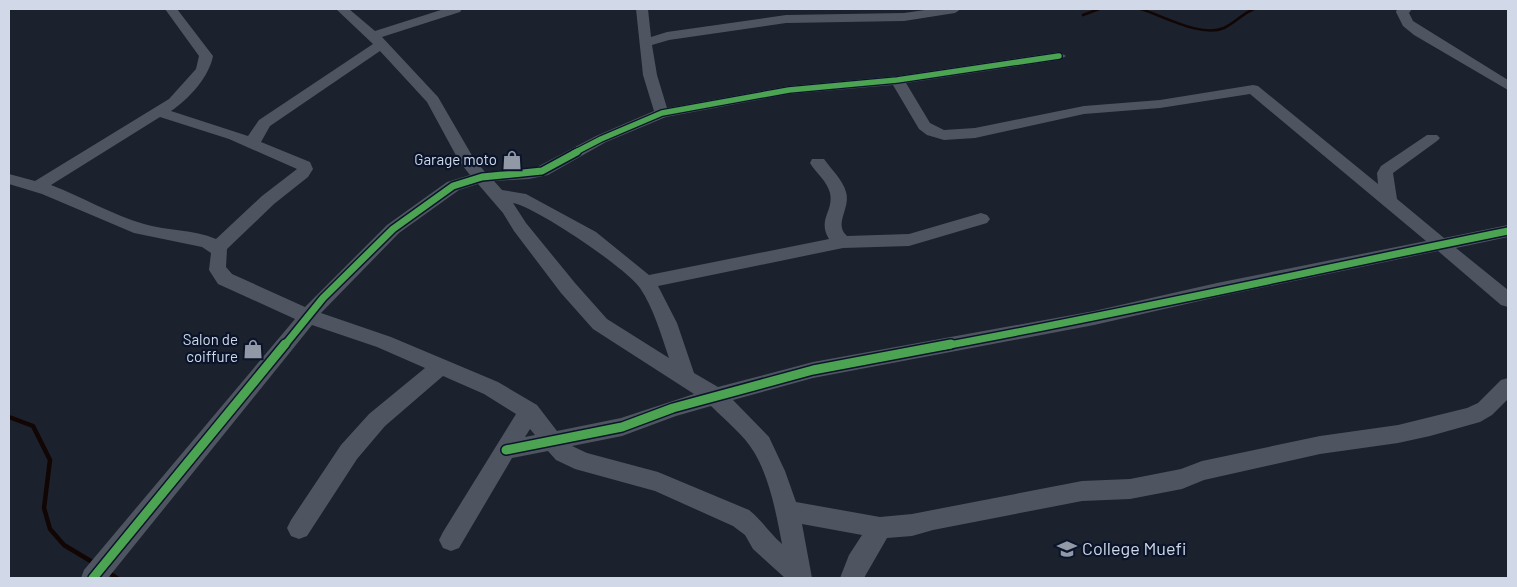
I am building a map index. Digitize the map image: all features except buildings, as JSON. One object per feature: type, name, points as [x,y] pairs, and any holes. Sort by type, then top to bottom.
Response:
[{"type":"street","points":[[37,187],[160,112],[182,95],[203,70],[206,64],[206,56],[171,9]]},
{"type":"street","points":[[342,9],[377,41],[433,100],[468,161],[568,288],[600,324],[715,396],[761,444],[774,471],[788,512],[800,577]]},
{"type":"street","points":[[252,143],[264,123],[377,41],[456,9]]},
{"type":"street","points":[[642,9],[653,94],[662,113]]},
{"type":"street","points":[[646,43],[667,36],[786,19],[836,14],[904,17],[955,9]]},
{"type":"street","points":[[1406,9],[1402,12],[1408,23],[1419,32],[1508,86]]},
{"type":"street","points":[[93,578],[188,465],[307,316],[370,250],[414,212],[452,186],[482,177],[529,174],[542,171],[601,139],[662,113],[789,90],[897,80],[1059,56]]},
{"type":"street","points":[[897,80],[924,126],[932,132],[944,135],[975,133],[1084,110],[1160,104],[1253,89],[1508,300]]},
{"type":"street","points":[[160,112],[252,143],[304,166],[305,169],[218,248]]},
{"type":"street","points":[[1388,200],[1385,173],[1387,170],[1432,138]]},
{"type":"street","points":[[818,163],[838,190],[839,196],[831,228],[834,236],[843,242]]},
{"type":"street","points":[[9,179],[50,191],[92,212],[150,231],[205,241],[218,248],[220,252],[216,268],[219,274],[307,316],[384,342],[491,388],[530,412],[551,440],[564,453],[583,462],[658,482],[741,518],[753,527],[761,541],[800,577]]},
{"type":"street","points":[[496,195],[520,198],[590,236],[646,282],[667,323],[686,379]]},
{"type":"street","points":[[646,282],[843,242],[865,243],[909,240],[981,219]]},
{"type":"street","points":[[506,450],[622,426],[673,408],[813,370],[1094,318],[1217,290],[1508,231]]},
{"type":"street","points":[[299,528],[349,452],[377,420],[440,367]]},
{"type":"street","points":[[788,512],[806,512],[842,522],[880,528],[912,525],[933,518],[1082,491],[1130,489],[1173,481],[1236,462],[1320,445],[1398,434],[1472,416],[1485,409],[1508,386]]},
{"type":"street","points":[[451,540],[530,412]]},
{"type":"street","points":[[852,578],[862,555],[880,528]]},
{"type":"waterway","points":[[1083,15],[1099,9]]},
{"type":"waterway","points":[[1141,9],[1182,25],[1205,30],[1224,28],[1254,9]]},
{"type":"waterway","points":[[9,417],[33,426],[50,460],[44,508],[50,529],[64,545],[94,563]]},
{"type":"waterway","points":[[108,572],[117,578]]},
{"type":"cycle path","points":[[93,578],[323,298],[393,229],[453,186],[482,177],[529,174],[542,171],[601,139],[662,113],[789,90],[897,80],[1059,56]]},
{"type":"cycle path","points":[[506,450],[622,427],[673,408],[813,370],[1094,318],[1217,290],[1508,231]]},
{"type":"place","name":"Garage moto","points":[[512,160]]},
{"type":"place","name":"Salon de coiffure","points":[[253,349]]},
{"type":"place","name":"College Muefi","points":[[1067,549]]}]
